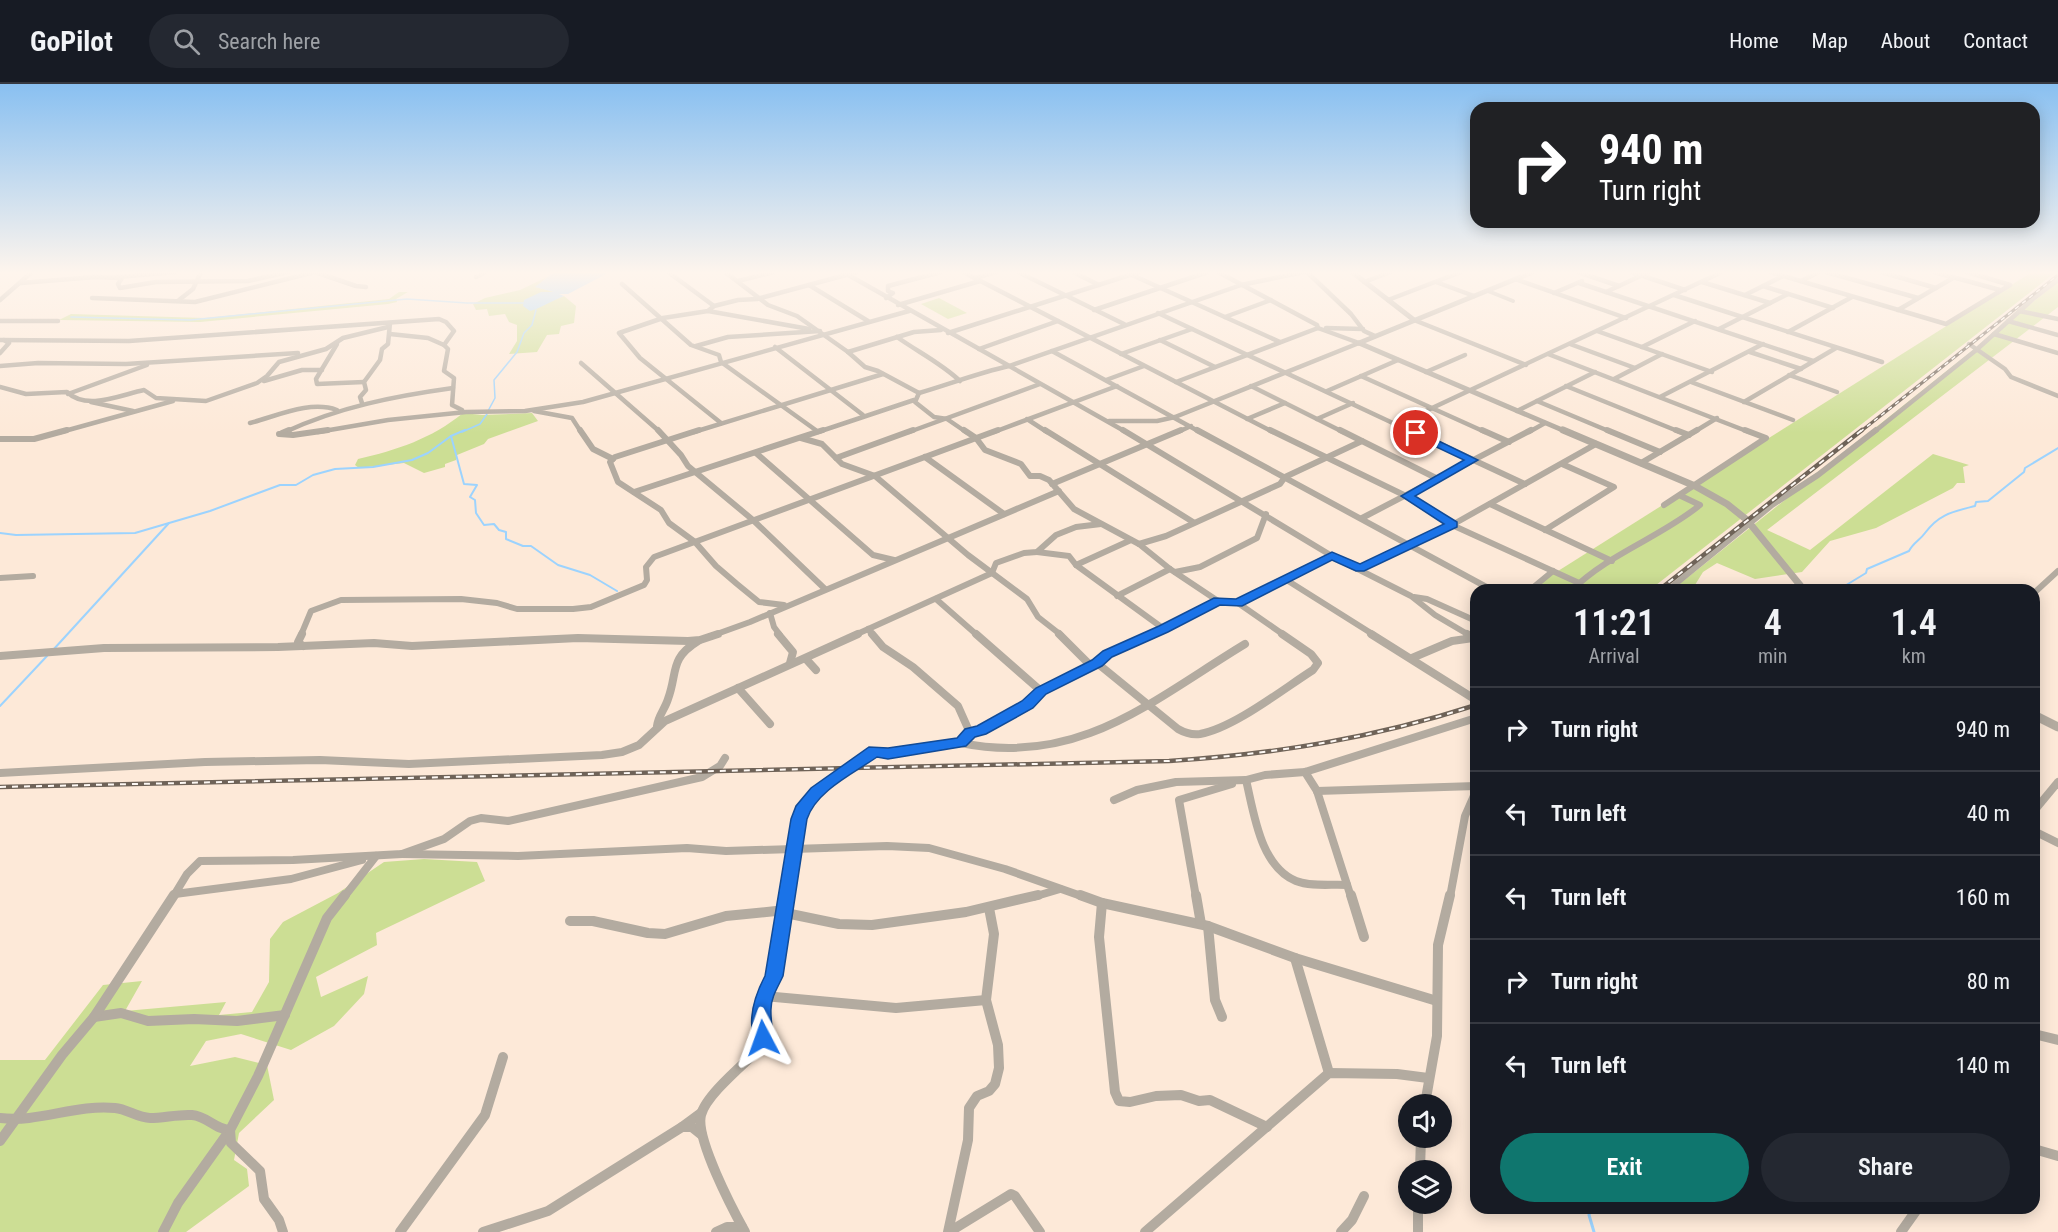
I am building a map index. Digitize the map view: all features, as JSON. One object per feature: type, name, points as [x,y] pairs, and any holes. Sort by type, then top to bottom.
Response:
[{"type":"street","points":[[2,340],[94,342],[147,340],[333,326]]},
{"type":"street","points":[[444,345],[454,331],[448,326]]},
{"type":"street","points":[[641,326],[619,333],[640,358],[721,423]]},
{"type":"street","points":[[671,326],[692,345],[719,355],[721,362],[817,431]]},
{"type":"street","points":[[794,326],[822,332]]},
{"type":"street","points":[[812,326],[866,367],[919,393],[960,381],[976,373],[1009,366],[1120,326]]},
{"type":"street","points":[[453,388],[362,403],[279,435],[293,435],[388,420],[466,412],[525,411],[583,402],[849,326]]},
{"type":"street","points":[[935,326],[1148,444],[1332,555],[1411,596],[1435,615],[1470,637]]},
{"type":"street","points":[[848,352],[922,330],[946,332],[967,326]]},
{"type":"street","points":[[979,349],[1045,326]]},
{"type":"street","points":[[1067,326],[1247,419],[1406,496],[1452,525],[1578,583],[1646,539],[1678,523],[1700,505],[1681,496]]},
{"type":"street","points":[[1186,326],[1525,484]]},
{"type":"street","points":[[1244,326],[1280,342]]},
{"type":"street","points":[[1314,326],[1695,486],[1727,504],[1750,523],[1799,584]]},
{"type":"street","points":[[1359,326],[1375,336]]},
{"type":"street","points":[[1107,421],[1157,421],[1175,417],[1400,326]]},
{"type":"street","points":[[1428,326],[1526,364]]},
{"type":"street","points":[[1398,424],[1610,326]]},
{"type":"street","points":[[1642,347],[1686,326]]},
{"type":"street","points":[[1709,326],[1813,361]]},
{"type":"street","points":[[1719,329],[1726,326]]},
{"type":"street","points":[[1769,326],[1882,362]]},
{"type":"street","points":[[1788,332],[1800,326]]},
{"type":"street","points":[[1675,584],[1750,523],[1818,476],[1975,351],[2003,326]]},
{"type":"street","points":[[2024,326],[2058,335]]},
{"type":"street","points":[[257,383],[267,376],[279,362],[326,349],[342,338],[388,327],[390,334],[388,344],[382,349],[380,360],[364,382],[321,386],[317,384],[316,379],[338,342]]},
{"type":"street","points":[[1176,382],[1318,328],[1362,329]]},
{"type":"street","points":[[1121,354],[1193,329]]},
{"type":"street","points":[[1598,331],[1712,372]]},
{"type":"street","points":[[696,346],[728,337],[822,332]]},
{"type":"street","points":[[390,334],[428,338],[448,349],[444,371],[454,378],[452,405],[466,412]]},
{"type":"street","points":[[1994,334],[2058,352]]},
{"type":"street","points":[[897,337],[929,360],[944,366],[960,381]]},
{"type":"street","points":[[0,353],[9,343],[2,340]]},
{"type":"street","points":[[1160,340],[1215,367]]},
{"type":"street","points":[[1570,344],[1635,368]]},
{"type":"street","points":[[1660,397],[1763,344]]},
{"type":"street","points":[[1969,344],[1975,351],[2003,367],[2011,378],[2058,396]]},
{"type":"street","points":[[775,347],[863,415]]},
{"type":"street","points":[[1744,402],[1836,348]]},
{"type":"street","points":[[0,366],[38,363],[103,365],[204,360],[326,349],[332,353]]},
{"type":"street","points":[[1052,351],[1481,584]]},
{"type":"street","points":[[1750,352],[1801,369]]},
{"type":"street","points":[[1426,372],[1465,354]]},
{"type":"street","points":[[1548,354],[1767,439],[1664,505]]},
{"type":"street","points":[[1614,379],[1662,354]]},
{"type":"street","points":[[1327,391],[1398,360]]},
{"type":"street","points":[[68,394],[154,362]]},
{"type":"street","points":[[581,363],[668,441],[685,458],[688,466],[753,520],[825,589]]},
{"type":"street","points":[[1106,380],[1144,366]]},
{"type":"street","points":[[86,401],[115,398],[144,390],[156,398],[207,401],[257,383],[317,368],[322,370]]},
{"type":"street","points":[[1517,411],[1595,372]]},
{"type":"street","points":[[525,411],[572,418],[593,449],[613,459],[781,404],[883,374]]},
{"type":"street","points":[[1789,375],[1837,392]]},
{"type":"street","points":[[1362,376],[1509,442]]},
{"type":"street","points":[[362,403],[360,398],[366,390],[364,382]]},
{"type":"street","points":[[1691,382],[1794,420]]},
{"type":"street","points":[[836,458],[1040,384]]},
{"type":"street","points":[[303,646],[298,642],[311,611],[341,600],[472,600],[530,610],[591,607],[638,588],[646,580],[644,571],[646,565],[654,557],[1117,386]]},
{"type":"street","points":[[1251,386],[1438,479]]},
{"type":"street","points":[[1566,386],[1689,435]]},
{"type":"street","points":[[0,387],[26,394],[67,392],[86,401],[135,412]]},
{"type":"street","points":[[634,492],[914,400],[919,393]]},
{"type":"street","points":[[0,439],[34,439],[181,399]]},
{"type":"street","points":[[801,438],[822,444],[847,467],[874,476],[1027,599],[1038,617],[1094,665],[1185,733],[1199,734],[1220,726],[1313,670],[1317,663],[1311,654],[1238,603],[1218,601],[1172,571],[1139,544],[1074,509],[1049,480],[1040,476],[1030,476],[1025,472],[1027,469],[1023,464],[990,453],[978,444],[976,438],[947,419],[934,417],[914,400]]},
{"type":"street","points":[[1537,401],[1660,452]]},
{"type":"street","points":[[1247,419],[1285,403]]},
{"type":"street","points":[[1317,419],[1353,403]]},
{"type":"street","points":[[250,423],[313,406],[339,410]]},
{"type":"street","points":[[1641,463],[1717,418]]},
{"type":"street","points":[[1027,419],[1193,522]]},
{"type":"street","points":[[1362,518],[1545,423]]},
{"type":"street","points":[[1052,484],[1191,426]]},
{"type":"street","points":[[1139,544],[1166,536],[1280,484],[1285,477],[1362,441]]},
{"type":"street","points":[[1360,569],[1452,525],[1596,444]]},
{"type":"street","points":[[756,453],[779,476],[810,499],[873,555],[895,561]]},
{"type":"street","points":[[925,457],[1005,514]]},
{"type":"street","points":[[613,459],[610,462],[618,482],[648,504],[662,510],[669,523],[695,542],[716,566],[759,602],[787,605]]},
{"type":"street","points":[[1545,530],[1614,488],[1562,464]]},
{"type":"street","points":[[657,726],[658,718],[667,704],[677,659],[684,648],[1059,491]]},
{"type":"street","points":[[1491,504],[1612,561]]},
{"type":"street","points":[[1117,596],[1172,571],[1200,567],[1257,538],[1266,514]]},
{"type":"street","points":[[1037,552],[1056,535],[1076,527],[1101,524]]},
{"type":"street","points":[[1076,565],[1131,540]]},
{"type":"street","points":[[0,773],[106,770],[205,762],[320,760],[409,764],[602,755],[622,752],[639,745],[657,726],[720,695],[790,663],[806,659],[992,573],[996,563],[1007,558],[1037,552],[1069,556],[1076,565],[1164,629]]},
{"type":"street","points":[[1238,603],[1332,555]]},
{"type":"street","points":[[1537,584],[1553,571]]},
{"type":"street","points":[[2040,588],[2058,571]]},
{"type":"street","points":[[0,578],[33,576]]},
{"type":"street","points":[[1285,579],[1470,696]]},
{"type":"street","points":[[1411,596],[1427,599],[1470,618]]},
{"type":"street","points":[[936,599],[1041,691]]},
{"type":"street","points":[[961,742],[970,733],[981,730],[1028,705],[1041,691],[1094,665],[1108,654],[1218,601]]},
{"type":"street","points":[[770,613],[776,634],[789,645],[793,652],[790,663]]},
{"type":"street","points":[[868,629],[883,647],[913,667],[958,706],[970,733]]},
{"type":"street","points":[[0,656],[104,648],[374,643],[422,645],[578,638],[700,640]]},
{"type":"street","points":[[1412,658],[1452,640],[1470,639]]},
{"type":"street","points":[[483,1232],[557,1206],[682,1126],[701,1113],[763,1045],[761,1008],[774,976],[796,850],[799,819],[808,802],[826,783],[852,769],[874,751],[888,753],[961,742],[986,748],[1028,748],[1066,742],[1107,728],[1245,644]]},
{"type":"street","points":[[806,659],[816,670]]},
{"type":"street","points":[[738,688],[770,724]]},
{"type":"street","points":[[2040,718],[2058,727]]},
{"type":"street","points":[[1222,1017],[1215,1000],[1205,925],[1179,800],[1265,775],[1305,772],[1470,720]]},
{"type":"street","points":[[402,854],[444,839],[470,821],[481,818],[508,820],[702,777],[720,765],[725,758]]},
{"type":"street","points":[[1305,772],[1317,791],[1364,937]]},
{"type":"street","points":[[1114,800],[1137,790],[1176,782],[1243,780]]},
{"type":"street","points":[[1243,780],[1262,838],[1274,863],[1298,882],[1347,885]]},
{"type":"street","points":[[2040,804],[2058,782]]},
{"type":"street","points":[[1317,791],[1470,786]]},
{"type":"street","points":[[1426,1094],[1437,1036],[1438,945],[1465,816],[1470,804]]},
{"type":"street","points":[[2040,834],[2058,843]]},
{"type":"street","points":[[0,1140],[17,1120],[62,1055],[94,1017],[195,866],[207,859],[293,860],[402,854],[519,856],[687,848],[726,851],[887,846],[929,848],[1005,869],[1102,903],[1205,925],[1295,958],[1437,1001]]},
{"type":"street","points":[[175,894],[291,879],[376,856]]},
{"type":"street","points":[[163,1232],[178,1203],[230,1130],[258,1076],[327,918],[376,856]]},
{"type":"street","points":[[570,921],[586,918],[637,933],[662,934],[685,930],[704,922],[766,910],[785,911],[849,926],[944,917],[989,908],[1060,889]]},
{"type":"street","points":[[1102,903],[1099,937],[1115,1092],[1119,1101],[1130,1102],[1170,1094],[1199,1101],[1210,1100],[1267,1127]]},
{"type":"street","points":[[949,1232],[968,1140],[969,1108],[977,1096],[989,1091],[998,1076],[998,1045],[986,1000],[994,934],[989,908]]},
{"type":"street","points":[[1295,958],[1329,1073]]},
{"type":"street","points":[[764,996],[896,1008],[986,1000]]},
{"type":"street","points":[[94,1017],[121,1013],[148,1021],[194,1019],[237,1021],[285,1015]]},
{"type":"street","points":[[2040,1036],[2058,1040]]},
{"type":"street","points":[[400,1232],[485,1115],[503,1057]]},
{"type":"street","points":[[1146,1232],[1329,1073],[1397,1074],[1428,1078]]},
{"type":"street","points":[[0,1118],[17,1120],[75,1109],[116,1108],[148,1118],[193,1115],[207,1119],[224,1130],[230,1130]]},
{"type":"street","points":[[701,1113],[702,1135],[743,1230]]},
{"type":"street","points":[[682,1126],[692,1127],[702,1135]]},
{"type":"street","points":[[230,1130],[231,1143],[260,1171],[264,1199],[279,1220],[283,1232]]},
{"type":"street","points":[[2040,1151],[2058,1156]]},
{"type":"street","points":[[949,1232],[1011,1194],[1015,1196],[1040,1232]]},
{"type":"street","points":[[1341,1232],[1352,1220],[1364,1196]]},
{"type":"street","points":[[1418,1214],[1418,1232]]},
{"type":"street","points":[[1901,1232],[1914,1214]]},
{"type":"street","points":[[716,1232],[727,1227],[743,1230]]},
{"type":"green space","points":[[517,326],[563,326],[559,334],[547,335],[537,352],[509,354],[517,341]]},
{"type":"green space","points":[[1947,326],[1988,326],[1657,584],[1539,583]]},
{"type":"green space","points":[[2003,326],[2034,326],[1767,530],[1810,550],[1933,454],[1969,465],[1963,467],[1965,483],[1957,483],[1953,488],[1876,528],[1830,541],[1802,572],[1755,579],[1717,563],[1703,572],[1696,584],[1680,584]]},
{"type":"green space","points":[[463,413],[482,415],[532,413],[538,421],[488,439],[484,444],[457,455],[456,460],[445,464],[445,467],[424,473],[404,463],[359,468],[355,465],[358,459],[386,452],[426,437]]},
{"type":"green space","points":[[424,859],[477,862],[485,881],[376,933],[377,945],[316,977],[321,997],[368,976],[364,994],[334,1026],[291,1050],[241,1034],[206,1041],[190,1066],[235,1057],[267,1065],[274,1100],[239,1133],[234,1160],[247,1169],[249,1186],[186,1232],[0,1232],[0,1060],[45,1060],[103,985],[142,981],[125,1011],[226,1002],[219,1015],[252,1012],[269,982],[270,939],[283,922],[338,893],[384,862]]},
{"type":"waterway","points":[[488,411],[495,398],[494,380],[517,352],[524,333],[531,326]]},
{"type":"waterway","points":[[462,432],[480,424],[487,414]]},
{"type":"waterway","points":[[451,436],[465,430]]},
{"type":"waterway","points":[[169,523],[210,511],[280,485],[296,485],[313,475],[335,469],[373,467],[412,460],[428,453],[451,436]]},
{"type":"waterway","points":[[451,436],[464,484],[477,485],[470,497],[475,500],[476,513],[484,525],[494,524],[499,530],[506,532],[506,539],[523,546],[531,546],[558,565],[590,575],[617,591]]},
{"type":"waterway","points":[[1848,584],[1866,573],[1867,569],[1909,551],[1941,518],[1975,506],[1976,502],[1988,501],[2024,472],[2025,468],[2058,448]]},
{"type":"waterway","points":[[0,533],[16,535],[135,533],[169,523]]},
{"type":"waterway","points":[[53,650],[169,523]]},
{"type":"waterway","points":[[0,706],[47,656]]},
{"type":"waterway","points":[[1589,1214],[1594,1232]]},
{"type":"railway","points":[[1860,432],[1994,326]]},
{"type":"railway","points":[[1667,584],[1862,430]]},
{"type":"railway","points":[[0,787],[1169,761],[1248,754],[1324,743],[1400,727],[1470,707]]},
{"type":"route","points":[[763,1038],[761,1008],[774,976],[796,850],[799,819],[816,792],[826,783],[852,769],[874,751],[888,753],[949,746],[961,742],[970,733],[981,730],[1028,705],[1041,691],[1097,663],[1108,654],[1218,601],[1238,603],[1332,555],[1360,569],[1452,525],[1406,496],[1472,460],[1416,433]]}]
